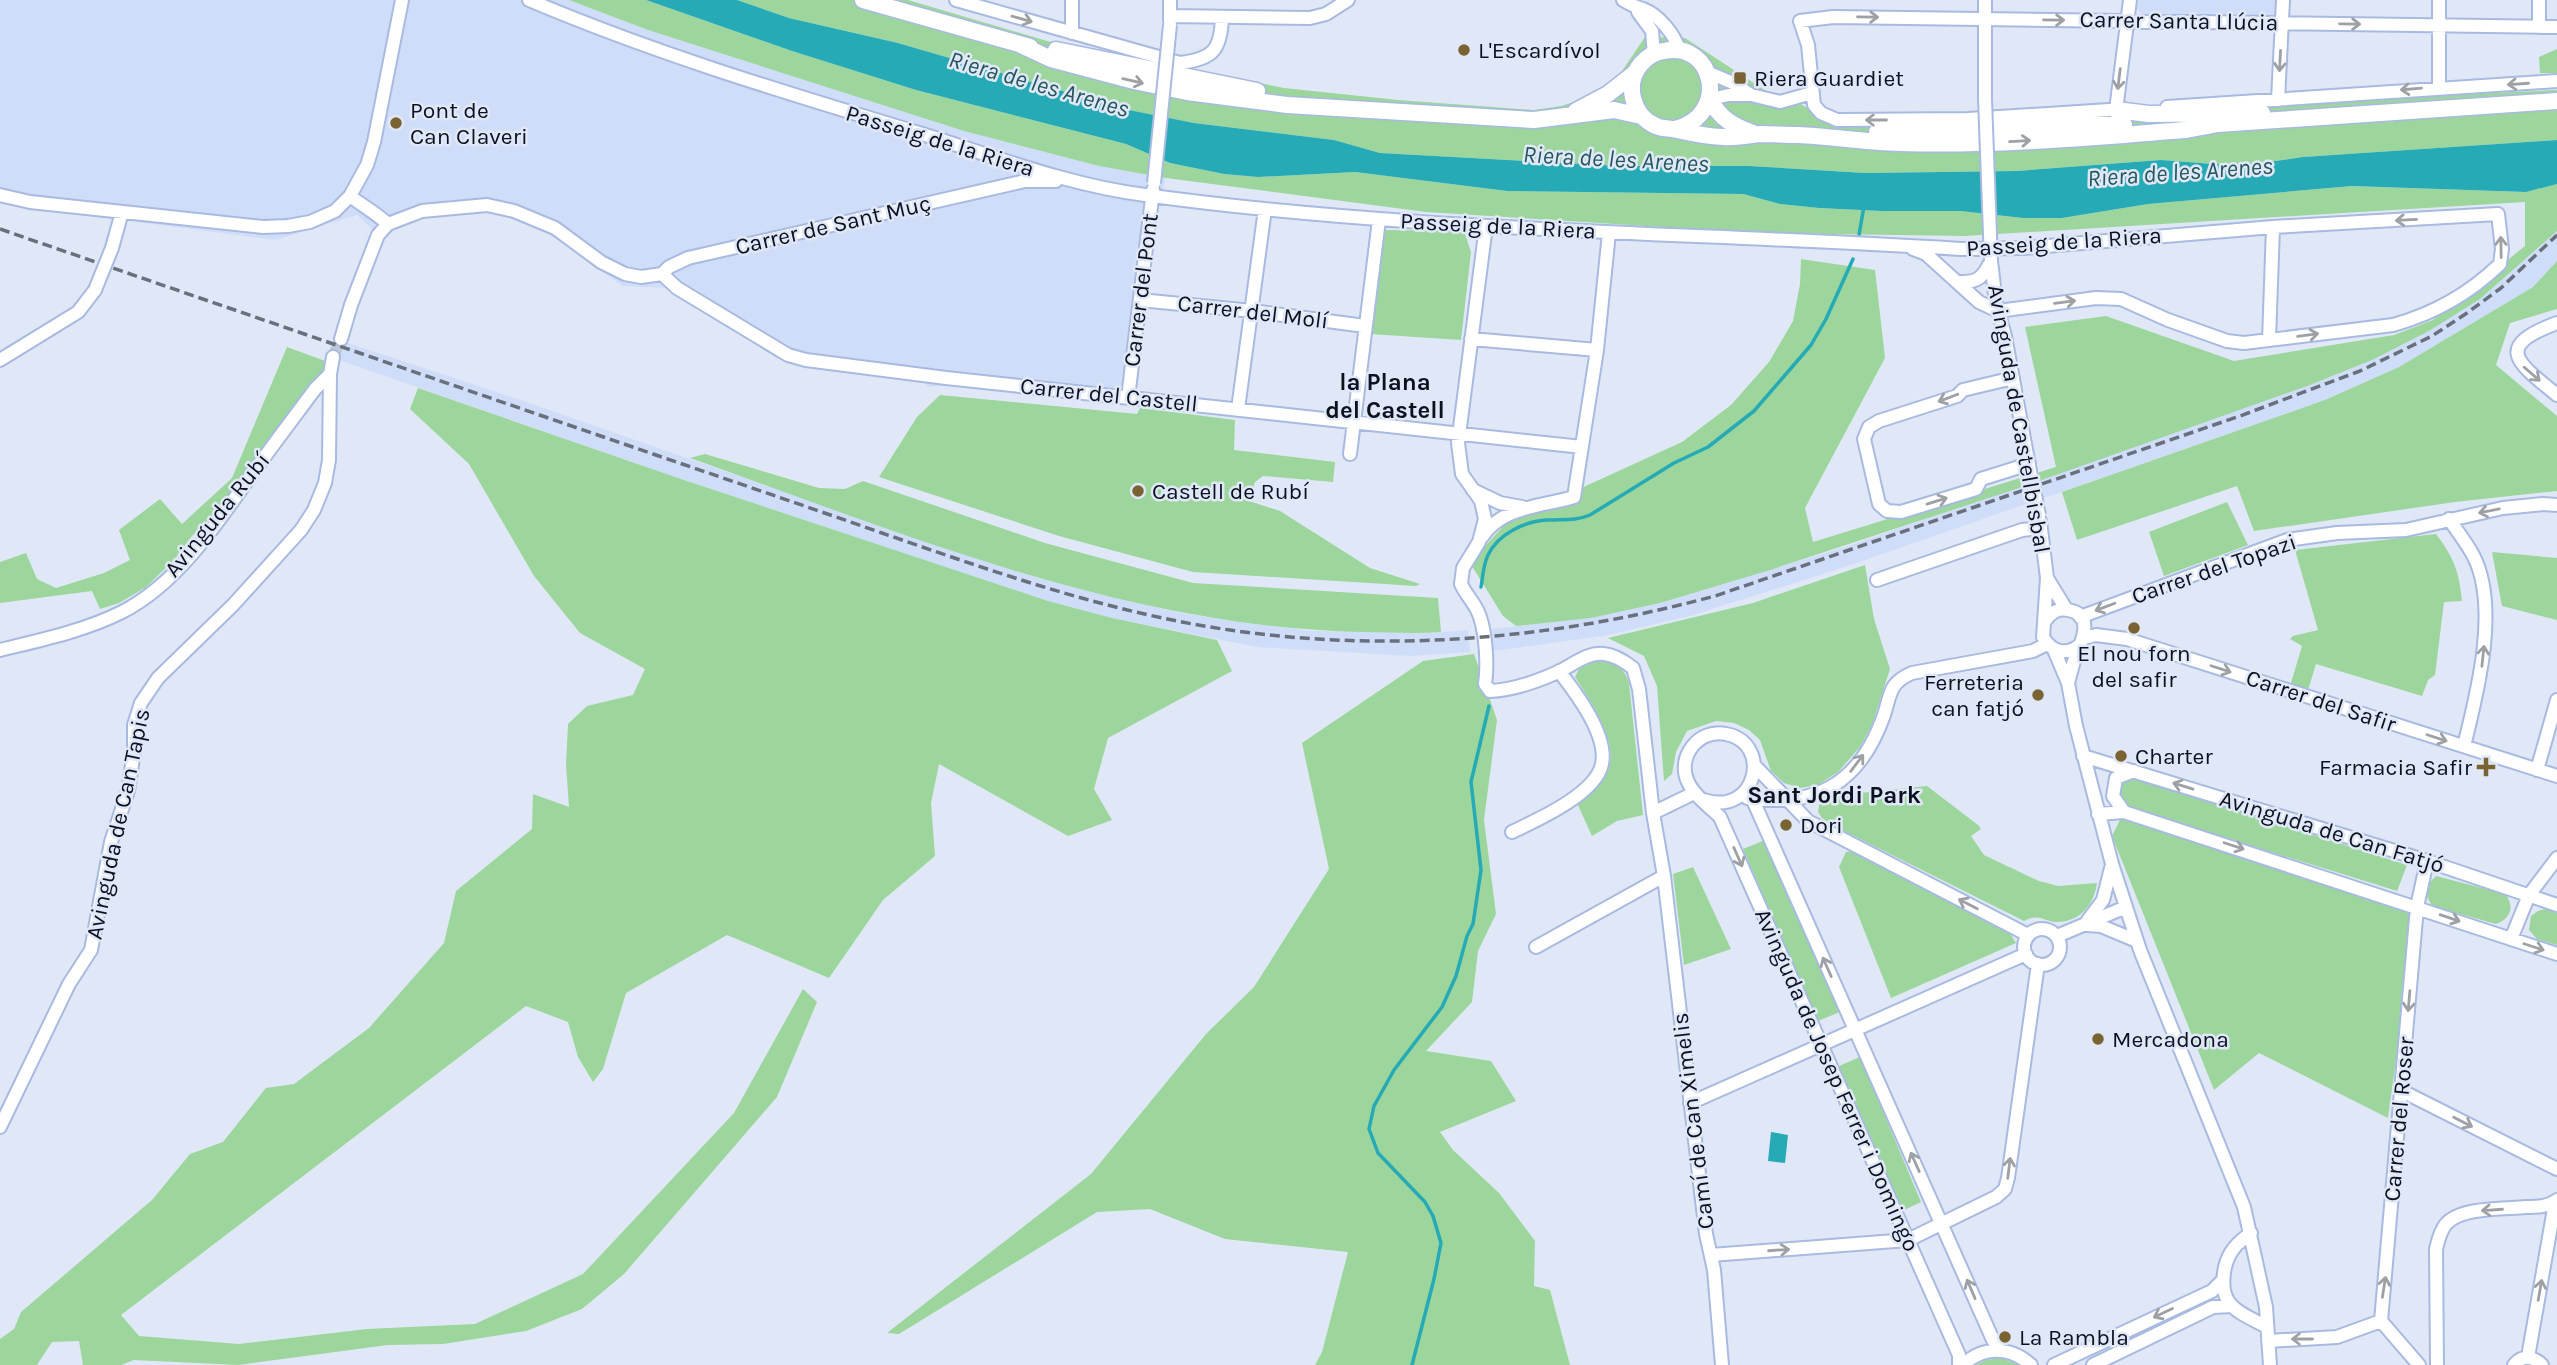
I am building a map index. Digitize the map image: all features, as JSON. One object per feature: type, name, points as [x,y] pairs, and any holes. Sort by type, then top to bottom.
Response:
[{"type":"main road","points":[[863,0],[1021,46],[1079,67],[1187,92],[1287,105],[1499,118],[1564,117],[1614,110],[1642,116],[1656,126],[1690,134],[1725,137],[1759,134],[1830,136],[1864,132],[2050,125],[2213,125],[2557,101]]},
{"type":"main road","points":[[1642,116],[1632,95],[1636,72],[1640,65],[1654,54],[1679,50],[1695,58],[1707,72],[1711,86],[1710,99],[1704,111],[1696,120],[1675,129]]},
{"type":"main road","points":[[1564,117],[1608,94],[1636,72]]},
{"type":"main road","points":[[1710,99],[1724,119],[1737,128],[1759,134]]},
{"type":"main road","points":[[2116,110],[2149,114],[2236,112],[2313,117]]},
{"type":"street","points":[[0,195],[30,202],[263,227],[310,222],[335,211],[350,196],[367,164],[374,142],[402,0]]},
{"type":"street","name":"Passeig de la Riera","points":[[529,0],[671,56],[1067,181],[1153,189],[1265,209],[1379,220],[1609,233],[1906,246],[2024,248],[2273,227],[2498,214],[2502,249],[2500,264],[2466,293],[2412,320],[2393,325],[2269,340]]},
{"type":"street","points":[[956,0],[1180,63],[1201,60],[1217,49],[1222,34],[1222,17]]},
{"type":"street","points":[[1072,0],[1072,33]]},
{"type":"street","name":"Carrer del Pont","points":[[1128,398],[1153,189],[1170,0]]},
{"type":"street","points":[[1170,21],[1222,17],[1310,18],[1326,14],[1348,0]]},
{"type":"street","points":[[1623,0],[1636,9],[1652,31],[1654,54]]},
{"type":"street","name":"Avinguda de Castellbisbal","points":[[1985,0],[1985,99],[1991,261],[1998,310],[2040,522],[2047,578],[2045,621]]},
{"type":"street","points":[[2116,110],[2130,0]]},
{"type":"street","points":[[2278,100],[2283,0]]},
{"type":"street","points":[[2438,87],[2439,0]]},
{"type":"street","points":[[2539,0],[2539,27]]},
{"type":"street","points":[[1636,9],[1644,9],[1664,25],[1671,32],[1679,50]]},
{"type":"street","name":"Carrer Santa Llúcia","points":[[1812,93],[1808,46],[1800,21],[1833,17],[2557,27]]},
{"type":"street","points":[[1707,72],[1733,83],[1751,95]]},
{"type":"street","points":[[1710,99],[1729,95],[1751,95],[1780,102],[1812,93],[1814,105],[1821,113],[1837,120],[1968,119],[2557,81]]},
{"type":"street","points":[[1001,159],[1012,166],[1014,175],[1008,184]]},
{"type":"street","name":"Carrer de Sant Muç","points":[[662,274],[669,267],[688,258],[1008,184],[1025,181],[1067,181]]},
{"type":"street","points":[[350,196],[388,224]]},
{"type":"street","points":[[341,339],[378,235],[388,224],[422,211],[487,205],[514,211],[555,228],[601,262],[625,274],[641,277],[662,274]]},
{"type":"street","points":[[1238,409],[1265,209]]},
{"type":"street","points":[[0,359],[78,312],[95,290],[112,248],[122,212]]},
{"type":"street","points":[[1350,454],[1379,220]]},
{"type":"street","points":[[1479,542],[1485,519],[1484,509],[1462,474],[1458,458],[1486,226]]},
{"type":"street","points":[[1906,246],[1926,254],[1979,302],[1998,310],[2096,298],[2121,299],[2168,320],[2227,341],[2244,343],[2269,340],[2273,227]]},
{"type":"street","points":[[1479,542],[1486,530],[1509,513],[1574,497],[1597,350],[1609,233]]},
{"type":"street","points":[[1959,282],[1972,283],[1983,277],[1991,261]]},
{"type":"street","name":"Carrer del Castell","points":[[662,274],[677,288],[797,359],[946,378],[1581,447]]},
{"type":"street","name":"Carrer del Molí","points":[[1140,300],[1365,326]]},
{"type":"street","points":[[2557,323],[2532,332],[2518,347],[2520,363],[2557,395]]},
{"type":"street","points":[[1471,339],[1597,350]]},
{"type":"street","name":"Avinguda de Can Tapis","points":[[0,1128],[69,984],[91,950],[111,842],[128,791],[134,752],[134,725],[141,703],[158,678],[233,606],[301,530],[314,510],[325,483],[329,460],[330,374],[333,357]]},
{"type":"street","name":"Avinguda Rubí","points":[[0,650],[57,636],[103,620],[122,612],[163,583],[193,552],[315,389],[330,374]]},
{"type":"street","points":[[2013,378],[1963,390],[1957,396],[1879,421],[1869,426],[1864,439],[1879,504],[1887,511],[1901,512],[1976,489],[1981,479],[2030,470]]},
{"type":"street","points":[[1470,489],[1500,503],[1530,507]]},
{"type":"street","name":"Carrer del Topazi","points":[[2080,617],[2282,542],[2308,536],[2406,530],[2503,508],[2557,505]]},
{"type":"street","points":[[2449,519],[2474,557],[2482,583],[2486,619],[2479,685],[2464,746]]},
{"type":"street","points":[[1877,580],[2040,522]]},
{"type":"street","name":"Camí de Can Ximelis","points":[[1479,542],[1464,568],[1461,584],[1477,609],[1483,629],[1485,684],[1490,691],[1511,689],[1559,671],[1589,655],[1603,653],[1618,657],[1633,668],[1639,689],[1653,813],[1664,876],[1722,1365]]},
{"type":"street","points":[[2047,578],[2066,609],[2080,617],[2085,627],[2083,641],[2068,683]]},
{"type":"street","points":[[2066,609],[2052,613],[2042,628],[2068,683],[2098,814],[2137,941],[2244,1207],[2267,1326],[2270,1365]]},
{"type":"street","name":"Carrer del Safir","points":[[2083,641],[2096,635],[2127,639],[2557,776]]},
{"type":"street","points":[[1653,813],[1699,796],[1722,803],[1746,795],[1789,801],[1812,797],[1838,784],[1856,766],[1883,716],[1890,691],[1899,679],[1912,673],[2050,647],[2069,652],[2083,641]]},
{"type":"street","points":[[1512,832],[1558,809],[1591,782],[1601,767],[1602,752],[1595,728],[1559,671]]},
{"type":"street","points":[[2537,770],[2557,700]]},
{"type":"street","points":[[1699,796],[1685,773],[1685,762],[1689,751],[1705,736],[1716,733],[1737,738],[1752,754],[1754,774],[1746,795]]},
{"type":"street","name":"Avinguda de Can Fatjó","points":[[2084,756],[2427,861],[2557,905]]},
{"type":"street","points":[[1754,765],[1808,821],[2028,935],[2043,929],[2057,936],[2060,947],[2057,957],[2049,963],[2038,964],[2026,954],[2028,935]]},
{"type":"street","points":[[2124,812],[2113,796],[2116,778],[2134,771]]},
{"type":"street","name":"Avinguda de Josep Ferrer i Domingo","points":[[1746,795],[1855,1030],[1993,1340],[2000,1350]]},
{"type":"street","name":"Avinguda de Josep Ferrer i Domingo","points":[[1699,796],[1720,817],[1959,1355],[1961,1365]]},
{"type":"street","points":[[1808,821],[1805,808],[1812,797]]},
{"type":"street","name":"Avinguda de Can Fatjó","points":[[2098,814],[2124,812],[2557,954]]},
{"type":"street","points":[[2511,939],[2529,895],[2557,858]]},
{"type":"street","name":"Carrer del Roser","points":[[2381,1321],[2417,906],[2427,861]]},
{"type":"street","points":[[2083,924],[2098,910],[2103,901],[2112,864]]},
{"type":"street","points":[[1536,947],[1664,876]]},
{"type":"street","points":[[2057,936],[2126,907]]},
{"type":"street","points":[[2083,924],[2101,926],[2137,941]]},
{"type":"street","points":[[1690,1103],[2026,954]]},
{"type":"street","points":[[1711,1255],[1908,1240],[1996,1197],[2004,1189],[2038,964]]},
{"type":"street","points":[[2402,1091],[2557,1169]]},
{"type":"street","points":[[2437,1365],[2436,1249],[2446,1223],[2459,1215],[2477,1211],[2541,1206],[2556,1201],[2528,1357]]},
{"type":"street","points":[[2251,1233],[2237,1243],[2227,1258],[2222,1291],[2232,1306],[2267,1326]]},
{"type":"street","points":[[2054,1365],[2212,1291],[2222,1280]]},
{"type":"street","points":[[2093,1365],[2213,1307],[2232,1306]]},
{"type":"street","points":[[2269,1340],[2337,1337],[2381,1321],[2419,1365]]},
{"type":"street","points":[[1961,1365],[1984,1351],[2000,1350],[2011,1352],[2031,1365]]},
{"type":"street","points":[[2514,1365],[2528,1357],[2542,1365]]},
{"type":"shaded area","points":[[0,0],[569,0],[648,30],[964,131],[1099,166],[1166,178],[1155,217],[1135,394],[1128,398],[950,385],[929,387],[923,382],[800,358],[778,359],[667,288],[622,286],[561,240],[498,212],[393,220],[390,231],[372,229],[357,215],[276,240],[0,204]]},
{"type":"shaded area","points":[[2139,0],[2281,0],[2280,10],[2271,18],[2145,17],[2137,9]]},
{"type":"shaded area","points":[[2557,231],[2557,261],[2533,287],[2399,367],[2325,400],[1848,566],[1690,616],[1603,636],[1493,651],[1492,629],[1591,618],[1660,603],[1851,545],[2310,385],[2372,360],[2429,331],[2480,299]]},
{"type":"shaded area","points":[[345,342],[1042,579],[1175,612],[1312,631],[1428,633],[1468,630],[1470,652],[1410,656],[1257,647],[1112,618],[1048,601],[684,480],[339,360]]},
{"type":"green space","points":[[569,0],[646,0],[792,51],[916,90],[1126,144],[1170,163],[1224,174],[1258,177],[1355,172],[1507,191],[1743,194],[1780,204],[1819,208],[1960,211],[2023,218],[2062,218],[2148,204],[2352,186],[2525,192],[2557,184],[2557,231],[2480,299],[2429,331],[2372,360],[2310,385],[2019,488],[1770,570],[1660,603],[1591,618],[1516,626],[1503,616],[1470,563],[1507,522],[1682,442],[1731,405],[1769,362],[1793,321],[1800,284],[1801,259],[1875,270],[1885,358],[1805,508],[1813,542],[2056,467],[2025,327],[2106,316],[2234,361],[2394,335],[2433,320],[2525,246],[2525,202],[1964,236],[1757,233],[1426,212],[1166,178],[1099,166],[964,131],[648,30]]},
{"type":"green space","points":[[737,0],[908,0],[1047,41],[1284,88],[1534,110],[1561,106],[1593,96],[1618,77],[1645,37],[1685,38],[1769,93],[1780,107],[1799,103],[1831,122],[2557,90],[2557,140],[2303,157],[2261,163],[2213,164],[2161,160],[2017,171],[1865,173],[1749,166],[1621,166],[1380,153],[1334,140],[1194,123],[1124,109],[898,43],[789,18]]},
{"type":"green space","points":[[2557,49],[2557,73],[2540,73],[2539,57]]},
{"type":"green space","points":[[1383,230],[1464,231],[1471,252],[1461,340],[1370,334]]},
{"type":"green space","points":[[2557,261],[2557,309],[2510,323],[2496,365],[2557,416],[2557,491],[2455,502],[2254,531],[2237,486],[2077,540],[2062,492],[2325,400],[2399,367],[2533,287]]},
{"type":"green space","points":[[287,347],[328,362],[323,377],[303,396],[218,511],[146,587],[119,603],[100,609],[92,591],[0,603],[0,562],[26,553],[37,579],[56,588],[104,573],[130,560],[119,530],[160,499],[182,524],[232,478]]},
{"type":"green space","points":[[418,388],[1048,601],[1112,618],[1217,640],[1232,671],[1108,738],[1094,789],[1112,820],[1068,836],[939,764],[931,803],[935,856],[883,900],[829,978],[727,935],[626,993],[603,1069],[593,1082],[578,1057],[568,1022],[526,1006],[121,1315],[139,1336],[239,1344],[367,1329],[475,1324],[583,1274],[734,1113],[803,989],[817,1002],[777,1097],[624,1274],[582,1309],[526,1331],[443,1344],[388,1345],[238,1365],[134,1360],[121,1365],[83,1365],[79,1341],[52,1342],[37,1365],[0,1365],[0,1339],[14,1329],[21,1312],[152,1200],[190,1154],[223,1142],[266,1088],[294,1084],[369,1028],[444,943],[456,891],[532,829],[533,794],[569,807],[566,765],[568,724],[587,706],[633,695],[645,669],[580,633],[534,576],[469,464],[410,409]]},
{"type":"green space","points":[[940,395],[1137,414],[1140,408],[1235,420],[1234,450],[1335,462],[1333,482],[1263,476],[1255,482],[1249,501],[1280,511],[1370,568],[1420,584],[1416,586],[1193,572],[1059,536],[879,477],[917,417]]},
{"type":"green space","points":[[705,454],[819,488],[845,489],[863,481],[1045,543],[1193,583],[1438,598],[1441,632],[1361,632],[1274,626],[1188,614],[1103,595],[936,546],[690,458]]},
{"type":"green space","points":[[2227,502],[2248,545],[2164,576],[2149,532]]},
{"type":"green space","points":[[2436,534],[2455,565],[2462,601],[2444,602],[2435,675],[2428,680],[2422,696],[2316,664],[2308,690],[2291,683],[2302,646],[2290,639],[2318,630],[2295,550]]},
{"type":"green space","points":[[2492,552],[2557,558],[2557,620],[2502,606]]},
{"type":"green space","points":[[1865,565],[1874,619],[1890,669],[1872,725],[1860,747],[1838,772],[1818,785],[1800,788],[1784,783],[1771,771],[1760,740],[1749,730],[1734,723],[1716,721],[1687,731],[1676,752],[1672,774],[1664,781],[1657,686],[1644,656],[1608,638],[1753,603]]},
{"type":"green space","points":[[1474,654],[1497,720],[1484,820],[1496,914],[1478,951],[1472,1002],[1426,1051],[1491,1061],[1516,1101],[1440,1132],[1453,1150],[1499,1193],[1535,1241],[1534,1286],[1550,1290],[1570,1365],[1315,1365],[1322,1352],[1348,1252],[1225,1239],[1150,1209],[1097,1212],[899,1334],[887,1333],[1091,1174],[1206,1034],[1254,987],[1329,869],[1302,743],[1423,661]]},
{"type":"green space","points":[[1598,661],[1618,666],[1629,683],[1643,815],[1617,821],[1592,836],[1577,803],[1605,777],[1610,765],[1610,752],[1603,725],[1575,677],[1580,667]]},
{"type":"green space","points":[[2129,779],[2140,779],[2407,865],[2397,891],[2142,812],[2123,804],[2118,796],[2123,783]]},
{"type":"green space","points":[[1927,786],[1978,825],[1981,829],[1971,836],[1984,855],[2039,881],[2058,886],[2097,883],[2089,905],[2073,919],[2065,921],[2037,918],[2024,921],[1834,826],[1818,812],[1820,801],[1832,796]]},
{"type":"green space","points":[[2124,812],[2417,907],[2388,1118],[2259,1053],[2214,1090],[2112,836]]},
{"type":"green space","points":[[1765,840],[1840,1012],[1818,1021],[1743,849]]},
{"type":"green space","points":[[1852,851],[2008,930],[2016,943],[1891,998],[1839,867],[1846,852]]},
{"type":"green space","points":[[1693,867],[1731,949],[1684,965],[1673,874]]},
{"type":"green space","points":[[2436,876],[2505,894],[2510,903],[2510,912],[2496,924],[2432,906],[2426,895],[2429,883]]},
{"type":"green space","points":[[2545,909],[2557,913],[2557,945],[2537,939],[2529,930],[2531,916]]},
{"type":"green space","points":[[1860,1057],[1921,1202],[1902,1211],[1839,1066]]},
{"type":"green space","points":[[2001,1358],[2020,1365],[1976,1365],[1986,1360]]},
{"type":"water","name":"Riera de les Arenes","points":[[646,0],[737,0],[789,18],[898,43],[1124,109],[1194,123],[1334,140],[1380,153],[1621,166],[1749,166],[1865,173],[2017,171],[2161,160],[2213,164],[2261,163],[2303,157],[2557,140],[2557,184],[2526,192],[2352,186],[2148,204],[2062,218],[2023,218],[1960,211],[1819,208],[1780,204],[1743,194],[1507,191],[1355,172],[1258,177],[1224,174],[1170,163],[1126,144],[916,90],[792,51]]},
{"type":"water","points":[[1771,1132],[1788,1135],[1785,1163],[1768,1161]]},
{"type":"waterway","points":[[1859,235],[1864,206]]},
{"type":"waterway","points":[[1481,587],[1488,555],[1505,535],[1530,523],[1590,515],[1674,463],[1708,447],[1754,411],[1811,345],[1853,259]]},
{"type":"waterway","points":[[1412,1365],[1441,1243],[1433,1216],[1425,1202],[1378,1153],[1369,1129],[1374,1106],[1394,1070],[1442,1007],[1456,976],[1473,924],[1481,870],[1471,782],[1489,706]]},
{"type":"tunnel","points":[[333,357],[341,339]]},
{"type":"railway","points":[[0,229],[1030,583],[1182,622],[1249,633],[1383,641],[1517,634],[1583,625],[1715,596],[2240,416],[2360,371],[2432,336],[2501,288],[2557,235]]},
{"type":"place","name":"L'Escardívol","points":[[1464,50]]},
{"type":"place","name":"Riera Guardiet","points":[[1740,78]]},
{"type":"place","name":"Pont de Can Claveri","points":[[396,123]]},
{"type":"place","name":"Castell de Rubí","points":[[1138,491]]},
{"type":"place","name":"El nou forn del safir","points":[[2134,628]]},
{"type":"place","name":"Ferreteria can fatjó","points":[[2038,695]]},
{"type":"place","name":"Charter","points":[[2121,756]]},
{"type":"place","name":"Farmacia Safir","points":[[2486,767]]},
{"type":"place","name":"Dori","points":[[1786,825]]},
{"type":"place","name":"Mercadona","points":[[2098,1039]]},
{"type":"place","name":"La Rambla","points":[[2005,1337]]},
{"type":"district","name":"la Plana del Castell","points":[[1385,396]]},
{"type":"district","name":"Sant Jordi Park","points":[[1834,795]]}]
